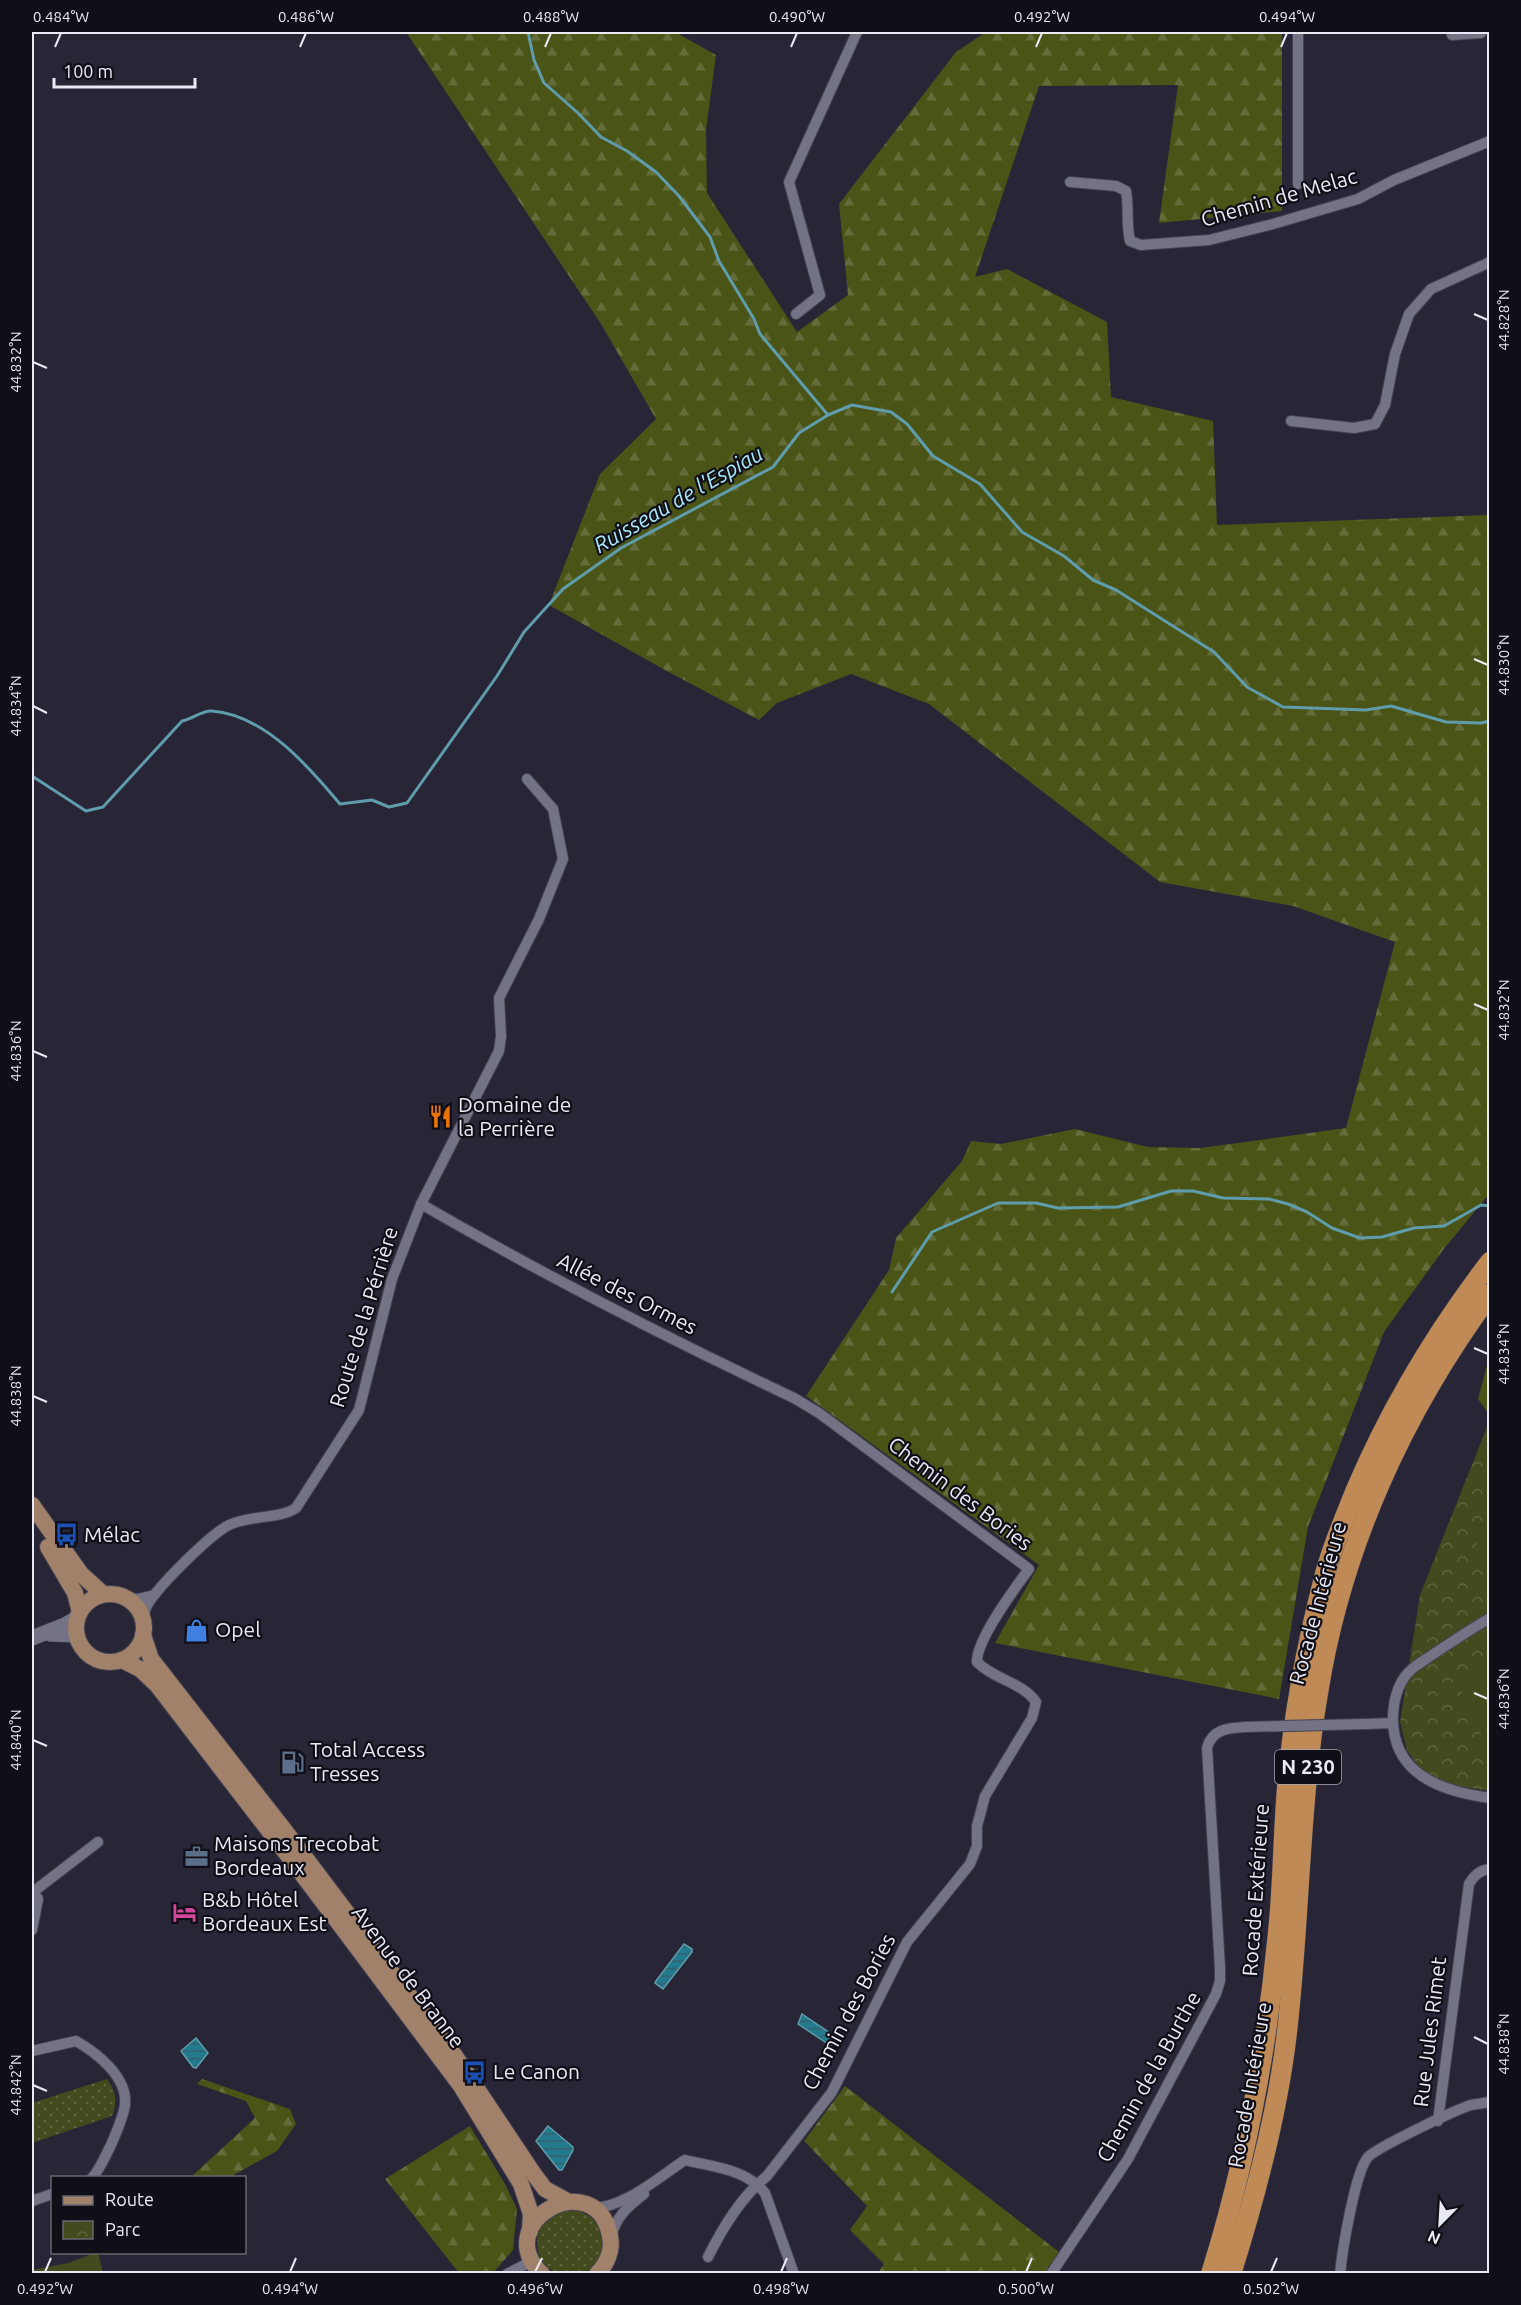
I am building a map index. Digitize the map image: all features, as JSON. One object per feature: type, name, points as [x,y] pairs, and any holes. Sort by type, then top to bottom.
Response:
[{"type":"highway","name":"Rocade Extérieure","points":[[1211,2274],[1243,2163],[1256,2102],[1279,1931],[1287,1788],[1297,1699],[1324,1575],[1344,1519],[1377,1441],[1436,1336],[1490,1262]]},
{"type":"highway","name":"Rocade Intérieure","points":[[1231,2274],[1275,2105],[1287,2035],[1312,1734],[1328,1642],[1365,1517],[1397,1445],[1462,1332],[1490,1294]]},
{"type":"highway","points":[[1200,2274],[1243,2163]]},
{"type":"main road","points":[[32,1505],[81,1574],[103,1594]]},
{"type":"main road","points":[[32,1524],[75,1593],[79,1615],[77,1635],[81,1646],[99,1660],[110,1662],[122,1660],[139,1646],[144,1629],[141,1613],[135,1604],[126,1598],[103,1594],[94,1598],[79,1615]]},
{"type":"main road","name":"Avenue de Branne","points":[[144,1629],[151,1659],[285,1831],[454,2056],[539,2181],[550,2193],[569,2202],[580,2203],[591,2208]]},
{"type":"main road","name":"Avenue de Branne","points":[[122,1660],[140,1669],[157,1685],[461,2086],[521,2184],[531,2214],[528,2241],[537,2267]]},
{"type":"main road","points":[[530,2231],[536,2219],[545,2210],[556,2204],[569,2202]]},
{"type":"main road","points":[[591,2208],[607,2226],[612,2265],[616,2274]]},
{"type":"main road","points":[[597,2274],[608,2259],[610,2243]]},
{"type":"street","points":[[796,314],[820,296],[789,182],[857,32]]},
{"type":"street","points":[[1298,32],[1298,184]]},
{"type":"street","points":[[1452,32],[1452,35],[1481,32]]},
{"type":"street","name":"Chemin de Melac","points":[[1070,182],[1116,186],[1126,191],[1128,199],[1126,224],[1130,241],[1141,245],[1209,240],[1358,199],[1394,180],[1490,141]]},
{"type":"street","points":[[1291,421],[1354,428],[1375,424],[1385,405],[1395,354],[1409,315],[1431,289],[1490,262]]},
{"type":"street","name":"Route de la Pérrière","points":[[154,1595],[204,1542],[229,1525],[262,1515],[289,1512],[296,1508],[359,1410],[392,1279],[421,1204],[499,1051],[501,1036],[499,998],[539,919],[563,860],[553,809],[527,779]]},
{"type":"street","name":"Allée des Ormes","points":[[421,1204],[519,1260],[632,1319],[794,1398],[819,1413]]},
{"type":"street","name":"Chemin des Bories","points":[[758,2184],[767,2176],[832,2092],[907,1942],[970,1864],[977,1846],[977,1826],[985,1796],[1032,1718],[1036,1702],[1030,1693],[984,1669],[977,1662],[976,1655],[1010,1595],[1029,1569],[819,1413]]},
{"type":"street","points":[[126,1598],[138,1599],[154,1595]]},
{"type":"street","points":[[144,1629],[145,1610],[154,1595]]},
{"type":"street","points":[[38,1635],[79,1615]]},
{"type":"street","points":[[1490,1618],[1411,1669],[1397,1692],[1393,1704],[1393,1723],[1399,1750],[1407,1765],[1422,1777],[1439,1785],[1490,1798]]},
{"type":"street","points":[[38,1635],[77,1635]]},
{"type":"street","name":"Chemin de la Burthe","points":[[1051,2274],[1128,2159],[1216,1994],[1220,1981],[1207,1748],[1213,1735],[1223,1730],[1245,1727],[1393,1723]]},
{"type":"street","points":[[32,1930],[38,1899],[32,1891],[98,1842]]},
{"type":"street","name":"Rue Jules Rimet","points":[[1340,2274],[1358,2180],[1368,2158],[1438,2121],[1469,1884],[1474,1876],[1483,1870],[1490,1869]]},
{"type":"street","points":[[32,2051],[76,2041],[92,2050],[121,2083],[125,2104],[115,2136],[94,2176]]},
{"type":"street","points":[[1438,2121],[1471,2105],[1490,2102]]},
{"type":"street","points":[[591,2208],[602,2208],[621,2201],[685,2160],[741,2174],[758,2184],[765,2193],[794,2274]]},
{"type":"street","points":[[610,2243],[618,2217],[627,2207],[682,2170],[706,2164]]},
{"type":"street","points":[[708,2257],[725,2225],[758,2184]]},
{"type":"street","points":[[32,2201],[51,2194]]},
{"type":"street","points":[[507,2274],[537,2267]]},
{"type":"green space","points":[[406,32],[675,32],[716,55],[706,130],[707,193],[797,332],[848,295],[839,204],[956,52],[986,32],[1282,32],[1282,211],[1159,223],[1178,85],[1039,86],[975,277],[1007,269],[1107,322],[1111,397],[1213,421],[1217,525],[1489,515],[1489,1194],[1443,1250],[1384,1332],[1308,1527],[1279,1699],[995,1643],[1039,1565],[806,1396],[889,1270],[896,1238],[962,1161],[971,1141],[1001,1144],[1075,1129],[1148,1147],[1201,1148],[1346,1128],[1395,942],[1293,906],[1160,882],[929,704],[851,674],[777,703],[759,720],[549,605],[600,474],[656,419],[601,324]]},
{"type":"green space","points":[[1489,1358],[1490,1413],[1489,1414],[1478,1399]]},
{"type":"green space","points":[[1489,1422],[1489,1791],[1458,1786],[1433,1777],[1418,1766],[1407,1750],[1400,1722],[1420,1595]]},
{"type":"green space","points":[[1489,1526],[1489,1556],[1474,1541]]},
{"type":"green space","points":[[1489,1662],[1489,1752],[1455,1678]]},
{"type":"green space","points":[[107,2079],[115,2097],[112,2116],[32,2143],[32,2103]]},
{"type":"green space","points":[[202,2079],[290,2109],[296,2124],[277,2151],[232,2176],[192,2176],[255,2118],[246,2101],[197,2084]]},
{"type":"green space","points":[[845,2086],[1059,2252],[1044,2273],[878,2273],[884,2264],[850,2230],[867,2206],[804,2141]]},
{"type":"green space","points":[[470,2126],[505,2184],[517,2209],[513,2250],[493,2273],[459,2273],[385,2179]]},
{"type":"green space","points":[[563,2210],[577,2210],[589,2215],[598,2224],[603,2243],[601,2256],[594,2267],[577,2276],[563,2276],[551,2271],[542,2262],[537,2250],[537,2236],[542,2224],[551,2215]]},
{"type":"green space","points":[[98,2254],[103,2273],[32,2273],[32,2270]]},
{"type":"water","points":[[684,1944],[692,1949],[692,1952],[663,1989],[655,1983]]},
{"type":"water","points":[[802,2014],[836,2037],[831,2046],[798,2024]]},
{"type":"water","points":[[196,2038],[208,2053],[196,2068],[181,2051]]},
{"type":"water","points":[[548,2126],[573,2147],[562,2170],[559,2170],[536,2141]]},
{"type":"waterway","points":[[528,32],[534,60],[544,83],[601,137],[627,151],[656,172],[679,196],[710,237],[719,261],[754,319],[760,334],[828,415]]},
{"type":"waterway","name":"Ruisseau de l'Espiau","points":[[32,776],[86,811],[103,807],[182,721],[212,711],[250,722],[268,732],[300,759],[340,804],[372,800],[389,807],[407,803],[497,676],[524,632],[563,589],[621,548],[773,467],[799,433],[828,415],[852,405],[891,412],[907,424],[933,456],[980,484],[1022,532],[1064,556],[1093,580],[1116,590],[1214,652],[1247,687],[1283,707],[1366,710],[1391,706],[1446,722],[1490,721]]},
{"type":"waterway","points":[[892,1292],[932,1232],[998,1203],[1036,1203],[1058,1208],[1118,1207],[1171,1191],[1193,1191],[1223,1198],[1269,1199],[1288,1204],[1307,1212],[1332,1228],[1360,1238],[1382,1237],[1414,1228],[1444,1226],[1481,1205],[1490,1206]]},
{"type":"place","name":"Domaine de la Perrière","points":[[440,1117]]},
{"type":"place","name":"Mélac","points":[[66,1535]]},
{"type":"place","name":"Opel","points":[[197,1630]]},
{"type":"place","name":"Total Access Tresses","points":[[292,1762]]},
{"type":"place","name":"Maisons Trecobat Bordeaux","points":[[196,1856]]},
{"type":"place","name":"B&b Hôtel Bordeaux Est","points":[[184,1912]]},
{"type":"place","name":"Le Canon","points":[[475,2072]]}]
